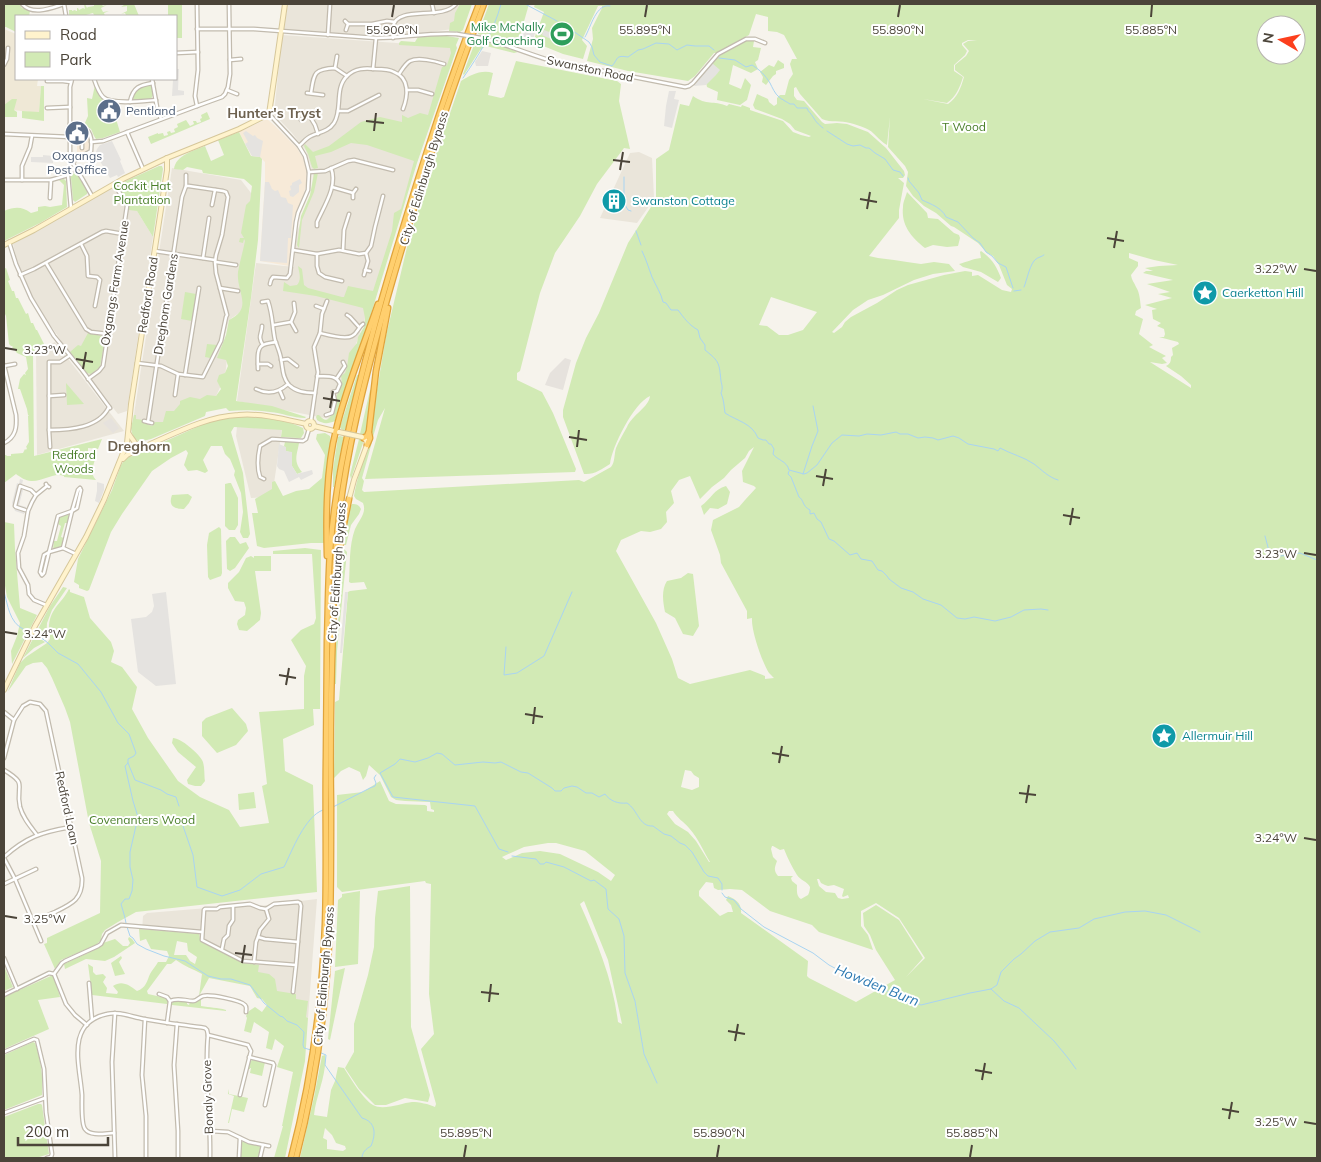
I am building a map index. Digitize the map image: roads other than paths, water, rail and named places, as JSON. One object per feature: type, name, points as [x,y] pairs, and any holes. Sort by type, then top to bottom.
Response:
[{"type":"highway","name":"City of Edinburgh Bypass","points":[[316,1044],[326,908],[326,757],[330,551],[340,472],[369,348],[434,129],[479,4]]},
{"type":"highway","name":"City of Edinburgh Bypass","points":[[296,1158],[308,1105],[327,970],[330,906],[330,750],[333,619],[336,549],[344,477],[351,440],[396,259],[484,4]]},
{"type":"highway","points":[[328,610],[328,489],[337,431],[347,393],[396,259]]},
{"type":"highway","points":[[367,445],[370,438],[369,431],[377,363],[396,259]]},
{"type":"highway","points":[[362,437],[367,436],[369,431]]},
{"type":"highway","points":[[333,619],[340,551],[349,499]]},
{"type":"highway","name":"City of Edinburgh Bypass","points":[[291,1158],[314,1057]]},
{"type":"main road","points":[[4,245],[114,184],[167,158],[269,114],[285,4]]},
{"type":"main road","points":[[167,170],[171,161],[178,154]]},
{"type":"main road","name":"Redford Road","points":[[127,443],[137,363],[167,170],[167,158]]},
{"type":"main road","points":[[160,162],[165,165],[167,170]]},
{"type":"main road","points":[[120,463],[136,450],[202,422],[238,415],[265,416],[337,431],[362,437],[366,440],[367,445],[349,499]]},
{"type":"main road","points":[[306,424],[307,422],[313,422],[311,427]]},
{"type":"main road","points":[[128,433],[135,443],[136,450]]},
{"type":"main road","points":[[4,690],[46,605],[76,554],[104,500],[127,443],[131,441],[150,444]]},
{"type":"main road","points":[[126,448],[130,453]]},
{"type":"street","points":[[22,4],[32,10],[64,4]]},
{"type":"street","points":[[197,4],[198,74],[194,96],[198,106]]},
{"type":"street","points":[[91,142],[127,132],[222,97],[225,94],[230,74],[229,4]]},
{"type":"street","points":[[328,35],[330,4]]},
{"type":"street","points":[[432,4],[434,13]]},
{"type":"street","points":[[393,38],[393,26],[402,16],[448,10],[456,4]]},
{"type":"street","points":[[346,30],[346,22],[372,24],[387,21],[395,22]]},
{"type":"street","name":"Swanston Road","points":[[198,29],[230,28],[376,38],[457,34],[498,42],[552,61],[685,87],[694,82],[718,54],[746,39],[751,38],[765,43]]},
{"type":"street","points":[[373,68],[376,38]]},
{"type":"street","points":[[4,65],[7,59],[8,48]]},
{"type":"street","points":[[178,54],[198,52]]},
{"type":"street","points":[[335,68],[337,56]]},
{"type":"street","points":[[230,60],[241,59]]},
{"type":"street","points":[[399,74],[406,64],[414,60],[428,60],[441,64]]},
{"type":"street","points":[[311,93],[316,73],[335,68],[347,76]]},
{"type":"street","points":[[299,146],[311,136],[333,126],[338,111],[342,82],[352,72],[359,69],[373,68],[389,70],[399,74],[403,78],[407,90],[407,102],[403,109]]},
{"type":"street","points":[[47,81],[72,80],[70,156],[92,196]]},
{"type":"street","points":[[94,80],[101,95],[106,99],[130,102],[156,100]]},
{"type":"street","points":[[130,102],[138,86],[153,81],[157,110],[161,119]]},
{"type":"street","points":[[227,90],[237,94]]},
{"type":"street","points":[[407,90],[418,90],[429,95]]},
{"type":"street","points":[[307,93],[323,94]]},
{"type":"street","points":[[338,111],[348,111],[379,95]]},
{"type":"street","points":[[374,97],[376,101]]},
{"type":"street","points":[[47,108],[70,107]]},
{"type":"street","points":[[301,120],[314,112]]},
{"type":"street","points":[[269,114],[299,146],[305,156],[309,172],[309,184],[297,217],[290,272],[287,278],[273,277]]},
{"type":"street","points":[[309,116],[318,134]]},
{"type":"street","points":[[70,124],[75,124],[89,131],[91,135],[91,149],[89,152],[72,162]]},
{"type":"street","points":[[127,132],[143,170]]},
{"type":"street","points":[[4,134],[70,138]]},
{"type":"street","points":[[22,180],[22,166],[30,147],[32,136]]},
{"type":"street","points":[[82,136],[82,148]]},
{"type":"street","points":[[309,172],[331,168],[354,160],[391,170],[388,174]]},
{"type":"street","points":[[4,180],[51,180],[68,175],[75,167]]},
{"type":"street","points":[[317,226],[332,187],[334,176],[331,168]]},
{"type":"street","points":[[68,175],[71,208]]},
{"type":"street","name":"Dreghorn Gardens","points":[[148,422],[182,197],[186,186],[186,175]]},
{"type":"street","points":[[50,198],[51,180]]},
{"type":"street","name":"Oxgangs Farm Avenue","points":[[88,379],[102,369],[127,205],[114,184]]},
{"type":"street","points":[[137,363],[164,367],[178,374],[201,378],[204,376],[221,341],[227,314],[215,261],[222,235],[228,197],[226,192],[223,191],[186,186]]},
{"type":"street","points":[[332,187],[353,193]]},
{"type":"street","points":[[353,198],[353,193],[356,189]]},
{"type":"street","points":[[212,206],[215,190]]},
{"type":"street","points":[[293,250],[317,254],[333,250],[344,250],[359,254],[366,253],[372,246],[375,227],[384,202],[383,196]]},
{"type":"street","points":[[344,250],[344,230],[349,214]]},
{"type":"street","points":[[203,258],[210,222],[209,218]]},
{"type":"street","points":[[343,218],[348,219]]},
{"type":"street","points":[[312,221],[317,222]]},
{"type":"street","points":[[20,275],[104,231],[123,234]]},
{"type":"street","points":[[9,242],[20,275],[31,298],[54,336],[109,408],[98,421],[68,430],[49,430]]},
{"type":"street","points":[[81,244],[88,260],[88,276],[97,277],[100,280],[95,306]]},
{"type":"street","points":[[154,251],[236,265]]},
{"type":"street","points":[[364,275],[368,261],[366,253]]},
{"type":"street","points":[[317,254],[318,275],[342,280]]},
{"type":"street","points":[[46,263],[85,328],[91,332],[108,334]]},
{"type":"street","points":[[365,270],[370,271]]},
{"type":"street","points":[[271,273],[273,277]]},
{"type":"street","points":[[270,284],[273,277]]},
{"type":"street","points":[[185,375],[199,288]]},
{"type":"street","points":[[220,288],[238,291]]},
{"type":"street","points":[[262,302],[268,301],[272,311],[283,376],[288,384],[299,391],[315,393]]},
{"type":"street","points":[[311,421],[317,376],[314,347],[320,333],[322,314],[327,301]]},
{"type":"street","points":[[291,322],[295,312],[294,303]]},
{"type":"street","points":[[316,306],[324,309]]},
{"type":"street","points":[[347,315],[359,327]]},
{"type":"street","points":[[274,325],[291,322]]},
{"type":"street","points":[[291,322],[296,331]]},
{"type":"street","points":[[320,333],[344,338],[353,336],[363,324]]},
{"type":"street","points":[[262,326],[259,338],[263,345]]},
{"type":"street","points":[[353,336],[355,340]]},
{"type":"street","points":[[271,366],[268,364],[258,367],[259,350],[263,345],[276,342]]},
{"type":"street","points":[[49,362],[60,362],[69,356]]},
{"type":"street","points":[[49,357],[50,447]]},
{"type":"street","points":[[281,360],[288,359],[294,366]]},
{"type":"street","points":[[337,378],[345,366],[343,362]]},
{"type":"street","points":[[4,443],[14,434],[16,415],[4,366],[15,364]]},
{"type":"street","points":[[174,395],[178,374]]},
{"type":"street","points":[[317,376],[332,376],[340,382],[338,391],[333,392],[335,401],[332,413],[326,415]]},
{"type":"street","points":[[256,389],[266,393],[280,390],[288,384]]},
{"type":"street","points":[[280,390],[283,398]]},
{"type":"street","points":[[49,396],[64,395]]},
{"type":"street","points":[[264,479],[257,473],[259,449],[262,444],[275,439],[303,441],[311,427]]},
{"type":"street","points":[[25,510],[15,506],[20,486],[31,490],[36,495]]},
{"type":"street","points":[[46,605],[29,594],[28,585],[19,568],[18,552],[24,536],[28,511],[36,495],[47,486]]},
{"type":"street","points":[[63,548],[72,511],[80,488],[77,508],[72,511],[58,516],[49,552],[44,573],[41,575],[44,555],[49,552],[63,548],[76,554]]},
{"type":"street","name":"Redford Loan","points":[[14,720],[20,709],[27,703],[37,703],[44,708],[82,878],[80,894],[75,901],[69,906],[33,922]]},
{"type":"street","points":[[4,712],[14,720],[4,758]]},
{"type":"street","points":[[4,770],[19,781],[20,808],[25,819],[37,834]]},
{"type":"street","points":[[41,941],[4,857],[19,844],[37,834],[70,827]]},
{"type":"street","points":[[4,884],[36,869]]},
{"type":"street","points":[[293,992],[296,965],[298,942],[300,903],[274,904],[266,908],[250,904],[220,907],[217,909],[205,908],[202,940],[239,959],[296,965]]},
{"type":"street","points":[[221,950],[233,920],[233,906]]},
{"type":"street","points":[[254,962],[256,942],[262,927],[269,919],[266,908]]},
{"type":"street","points":[[54,974],[62,963],[98,946],[109,931],[123,925],[202,932]]},
{"type":"street","points":[[258,937],[298,942]]},
{"type":"street","points":[[4,958],[17,988]]},
{"type":"street","points":[[4,995],[49,973],[54,974]]},
{"type":"street","points":[[54,974],[66,1004],[74,1015],[86,1025]]},
{"type":"street","points":[[89,986],[92,1020]]},
{"type":"street","points":[[159,994],[167,997],[170,1001],[167,1023]]},
{"type":"street","points":[[170,1001],[176,999],[194,1001],[204,996],[227,998],[244,1003],[246,1012]]},
{"type":"street","points":[[114,1133],[91,1133],[83,1126],[77,1044],[86,1025],[100,1016],[115,1013],[205,1028],[208,1035],[248,1045],[251,1051],[240,1095]]},
{"type":"street","points":[[115,1013],[112,1062],[115,1158]]},
{"type":"street","points":[[145,1019],[142,1075],[146,1116],[146,1158]]},
{"type":"street","points":[[177,1024],[174,1065],[178,1158]]},
{"type":"street","name":"Bonaly Grove","points":[[208,1035],[206,1073],[210,1158]]},
{"type":"street","points":[[4,1052],[36,1039],[40,1047],[52,1156],[47,1158]]},
{"type":"street","points":[[249,1057],[273,1063],[274,1065],[265,1105]]},
{"type":"street","points":[[4,1113],[45,1098]]},
{"type":"street","points":[[210,1131],[228,1132],[249,1142],[269,1146]]},
{"type":"street","points":[[239,1158],[240,1138]]},
{"type":"street","points":[[260,1158],[264,1145]]},
{"type":"waterway","points":[[463,78],[485,42],[501,4]]},
{"type":"waterway","points":[[525,4],[557,21]]},
{"type":"waterway","points":[[585,37],[594,17],[601,8],[610,6]]},
{"type":"waterway","points":[[573,31],[589,42],[594,55],[600,62],[612,66],[619,57],[628,57],[638,50],[656,43],[669,44],[677,50],[687,45],[709,46],[714,50]]},
{"type":"waterway","points":[[719,58],[735,60],[746,67],[752,65],[755,67],[762,73],[781,99],[794,104],[797,108],[807,108],[816,122],[823,128]]},
{"type":"waterway","points":[[827,131],[847,144],[869,148],[885,159],[893,170],[900,172],[903,176]]},
{"type":"waterway","points":[[624,177],[624,203],[628,210],[631,211]]},
{"type":"waterway","points":[[908,178],[922,200],[939,209],[946,217],[958,222],[980,243],[986,252],[998,263],[1006,267],[1013,288]]},
{"type":"waterway","points":[[636,231],[641,245]]},
{"type":"waterway","points":[[642,251],[663,302],[671,310],[678,310],[689,324],[698,330],[700,338],[705,345],[705,350],[718,363],[725,413],[752,429],[758,438],[766,440],[771,444],[774,449],[773,454],[789,470],[807,473],[817,465],[832,443],[842,435],[881,435],[896,432],[918,438],[925,437],[938,440],[953,436],[968,444],[998,451],[1000,448],[1034,464],[1058,480]]},
{"type":"waterway","points":[[1024,287],[1034,261],[1044,255]]},
{"type":"waterway","points":[[1014,291],[1021,290]]},
{"type":"waterway","points":[[803,474],[818,431],[813,406]]},
{"type":"waterway","points":[[789,471],[788,474],[799,497],[810,510],[810,514],[814,513],[821,522],[829,539],[850,555],[857,553],[861,559],[872,561],[878,570],[882,571],[901,588],[913,592],[923,599],[941,605],[957,618],[974,617],[995,621],[1011,617],[1024,610],[1048,610]]},
{"type":"waterway","points":[[1265,536],[1269,551],[1281,556],[1300,553],[1317,560]]},
{"type":"waterway","points":[[4,592],[12,618],[23,629]]},
{"type":"waterway","points":[[506,647],[504,675],[517,673],[544,656],[572,592]]},
{"type":"waterway","name":"Howden Burn","points":[[39,636],[58,653],[78,664],[101,692],[118,723],[129,734],[136,753],[128,759],[128,763],[125,766],[138,817],[130,852],[130,867],[133,880],[132,891],[129,899],[125,899],[121,904],[126,923]]},
{"type":"waterway","name":"Howden Burn","points":[[508,852],[499,849],[475,806],[393,797],[380,773],[400,759],[415,762],[437,753],[442,754],[455,765],[501,762],[521,772],[528,773],[555,791],[561,791],[572,786],[599,797],[605,794],[609,799],[620,803],[627,803],[645,824],[653,826],[685,845],[692,852],[704,872],[708,876],[718,878],[722,884],[722,890]]},
{"type":"waterway","name":"Howden Burn","points":[[128,763],[135,780],[176,797],[179,806]]},
{"type":"waterway","name":"Howden Burn","points":[[333,807],[375,786],[374,778],[376,775]]},
{"type":"waterway","name":"Howden Burn","points":[[182,823],[193,855],[197,887],[222,896],[240,890],[261,874],[284,867],[305,826],[310,819],[323,810]]},
{"type":"waterway","points":[[512,856],[536,859],[540,864],[546,862],[564,867],[591,881],[594,880],[606,889],[608,909],[619,919],[624,936],[625,973],[635,1001],[644,1054],[657,1083]]},
{"type":"waterway","name":"Howden Burn","points":[[722,893],[725,897],[734,900],[741,909],[764,927],[813,953],[829,965],[848,975],[921,1005],[991,989],[997,985],[1001,972],[1035,941],[1050,932],[1079,928],[1094,919],[1125,912],[1145,911],[1166,915],[1200,932]]},
{"type":"waterway","points":[[127,927],[130,936],[137,944],[146,949],[185,961],[208,976],[231,979],[250,985],[264,1003],[287,1021],[297,1025],[304,1032],[304,1048],[311,1050]]},
{"type":"waterway","points":[[991,989],[1004,1001],[1019,1008],[1054,1041],[1076,1069]]},
{"type":"waterway","points":[[319,1052],[326,1055],[325,1065],[362,1118],[370,1122],[374,1129],[373,1142],[364,1152],[362,1158]]},
{"type":"place","name":"Mike McNally Golf Coaching","points":[[562,34]]},
{"type":"place","name":"Pentland","points":[[109,111]]},
{"type":"place","name":"Oxgangs Post Office","points":[[77,133]]},
{"type":"place","name":"Swanston Cottage","points":[[614,201]]},
{"type":"place","name":"Caerketton Hill","points":[[1205,293]]},
{"type":"place","name":"Allermuir Hill","points":[[1164,736]]},
{"type":"district","name":"Hunter's Tryst","points":[[274,113]]},
{"type":"district","name":"Dreghorn","points":[[139,446]]},
{"type":"park label","name":"T Wood","points":[[964,127]]},
{"type":"park label","name":"Cockit Hat Plantation","points":[[142,193]]},
{"type":"park label","name":"Redford Woods","points":[[74,462]]},
{"type":"park label","name":"Covenanters Wood","points":[[142,820]]}]
